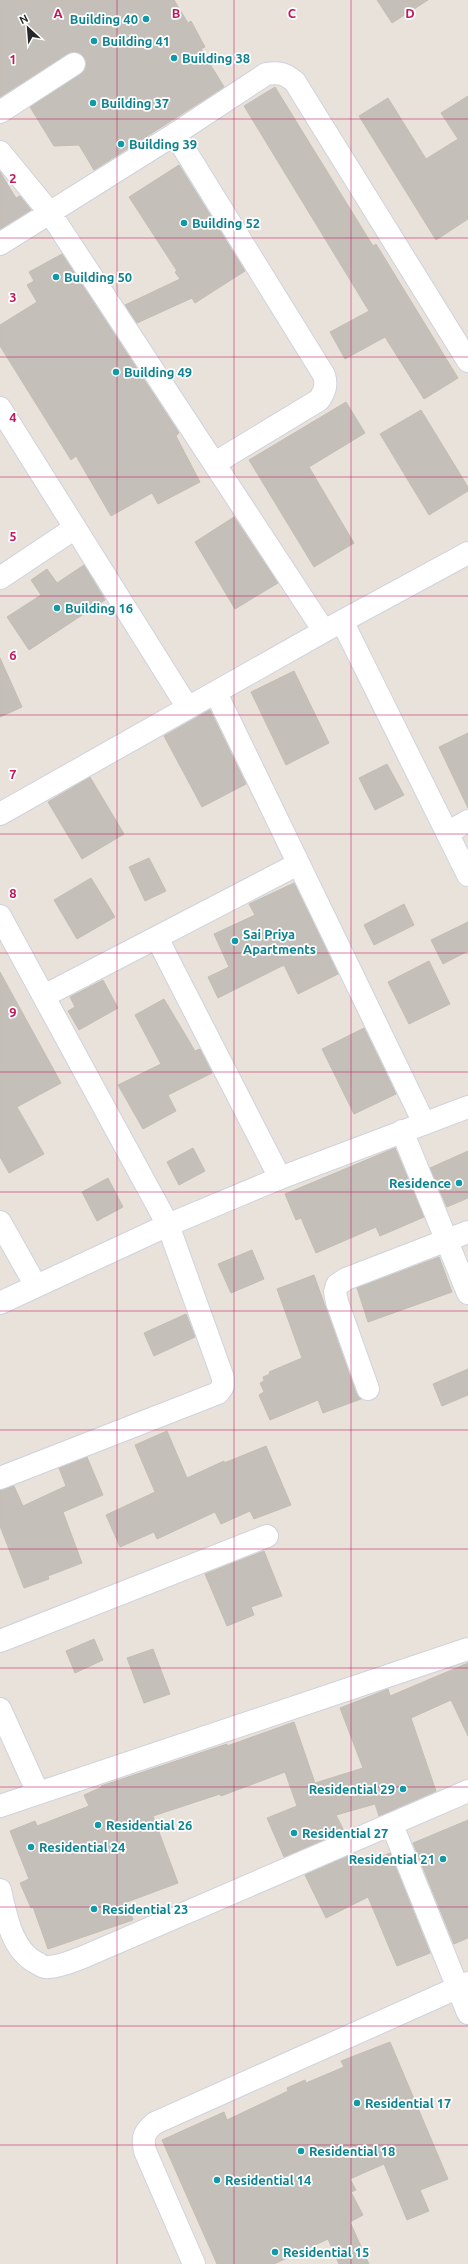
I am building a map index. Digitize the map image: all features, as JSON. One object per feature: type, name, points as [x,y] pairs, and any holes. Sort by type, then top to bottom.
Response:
[{"type":"street","points":[[0,112],[74,64]]},
{"type":"street","points":[[0,244],[175,134],[266,74],[276,72],[288,75],[295,82],[468,360]]},
{"type":"street","points":[[175,134],[324,375],[326,383],[324,392],[319,400],[215,463]]},
{"type":"street","points":[[0,152],[50,213],[215,463],[333,626],[447,833],[468,875]]},
{"type":"street","points":[[0,409],[188,708]]},
{"type":"street","points":[[0,578],[75,528]]},
{"type":"street","points":[[0,814],[333,626],[468,553]]},
{"type":"street","points":[[216,693],[424,1124]]},
{"type":"street","points":[[447,833],[468,821]]},
{"type":"street","points":[[44,996],[298,864]]},
{"type":"street","points":[[0,916],[168,1225],[223,1378],[218,1393],[0,1478]]},
{"type":"street","points":[[157,938],[280,1178]]},
{"type":"street","points":[[0,1303],[168,1225],[280,1178],[468,1107]]},
{"type":"street","points":[[402,1131],[468,1293]]},
{"type":"street","points":[[0,1222],[36,1286]]},
{"type":"street","points":[[368,1389],[337,1302],[335,1292],[337,1285],[346,1279],[468,1232]]},
{"type":"street","points":[[0,1641],[267,1536]]},
{"type":"street","points":[[0,1806],[468,1649]]},
{"type":"street","points":[[0,1709],[38,1793]]},
{"type":"street","points":[[0,1890],[13,1935],[22,1950],[32,1961],[46,1968],[81,1958],[468,1791]]},
{"type":"street","points":[[392,1825],[459,1986],[463,1985]]},
{"type":"street","points":[[463,1985],[468,2013]]},
{"type":"street","points":[[194,2264],[145,2151],[142,2139],[147,2130],[155,2122],[463,1985]]},
{"type":"building","points":[[0,0],[174,0],[188,23],[191,21],[205,47],[201,49],[224,87],[94,170],[79,145],[54,146],[30,107],[81,74],[85,69],[86,63],[80,53],[74,52],[67,54],[0,97]]},
{"type":"building","points":[[377,0],[428,0],[392,23]]},
{"type":"building","points":[[275,87],[373,246],[376,244],[458,378],[424,399],[385,337],[345,359],[330,332],[369,311],[244,106]]},
{"type":"building","points":[[468,96],[468,219],[436,240],[359,116],[388,98],[426,159],[458,139],[441,113]]},
{"type":"building","name":"Building 52","points":[[179,165],[245,271],[195,303],[192,298],[137,323],[125,305],[180,279],[175,272],[177,271],[129,197]]},
{"type":"building","points":[[0,172],[16,198],[20,196],[31,210],[0,229]]},
{"type":"building","points":[[62,254],[179,433],[176,436],[200,482],[158,504],[152,493],[111,516],[76,456],[71,460],[0,346],[0,325],[37,302],[27,285],[34,281],[29,272]]},
{"type":"building","points":[[346,402],[365,433],[309,467],[354,543],[314,567],[249,460]]},
{"type":"building","points":[[421,410],[468,487],[468,491],[429,515],[380,434]]},
{"type":"building","points":[[234,517],[278,583],[235,609],[195,542]]},
{"type":"building","name":"Building 16","points":[[84,565],[105,600],[29,650],[7,617],[41,595],[31,580],[47,569],[57,583]]},
{"type":"building","points":[[0,658],[22,707],[0,717]]},
{"type":"building","points":[[294,671],[329,743],[286,765],[251,692]]},
{"type":"building","points":[[210,710],[246,784],[202,807],[164,736]]},
{"type":"building","points":[[468,733],[468,808],[439,747]]},
{"type":"building","points":[[387,764],[404,795],[375,810],[359,778]]},
{"type":"building","points":[[90,777],[124,834],[82,859],[48,802]]},
{"type":"building","points":[[149,858],[166,891],[145,901],[129,867]]},
{"type":"building","points":[[91,878],[115,917],[77,939],[54,900]]},
{"type":"building","points":[[294,883],[338,974],[298,994],[284,965],[218,998],[208,977],[229,967],[214,934],[255,915],[249,904]]},
{"type":"building","points":[[404,904],[414,925],[374,945],[364,925]]},
{"type":"building","points":[[468,922],[468,951],[443,964],[431,940]]},
{"type":"building","points":[[429,961],[450,1004],[409,1024],[388,982]]},
{"type":"building","points":[[0,972],[61,1083],[17,1107],[44,1154],[9,1173],[0,1157]]},
{"type":"building","points":[[103,980],[118,1008],[79,1030],[68,1011],[75,1007],[70,997]]},
{"type":"building","points":[[164,999],[195,1051],[200,1049],[212,1073],[168,1095],[176,1111],[143,1129],[118,1085],[161,1064],[135,1015]]},
{"type":"building","points":[[364,1028],[396,1094],[354,1114],[322,1049]]},
{"type":"building","points":[[193,1148],[205,1171],[179,1185],[167,1162]]},
{"type":"building","points":[[395,1148],[424,1217],[380,1236],[376,1227],[316,1253],[301,1218],[296,1220],[285,1194]]},
{"type":"building","name":"Residence","points":[[468,1151],[468,1198],[447,1207],[430,1168]]},
{"type":"building","points":[[108,1178],[123,1207],[97,1221],[82,1192]]},
{"type":"building","points":[[252,1250],[264,1279],[231,1293],[218,1264]]},
{"type":"building","points":[[439,1257],[452,1292],[368,1322],[357,1288]]},
{"type":"building","points":[[314,1275],[356,1393],[361,1399],[323,1413],[318,1400],[270,1420],[259,1395],[264,1392],[260,1383],[264,1381],[263,1377],[270,1374],[269,1372],[302,1358],[277,1289]]},
{"type":"building","points":[[186,1314],[195,1337],[154,1356],[144,1333]]},
{"type":"building","points":[[468,1369],[468,1395],[442,1406],[433,1384]]},
{"type":"building","points":[[167,1431],[187,1478],[224,1461],[224,1463],[266,1446],[291,1505],[254,1519],[250,1511],[221,1524],[215,1512],[157,1539],[154,1532],[120,1547],[106,1515],[155,1492],[135,1445]]},
{"type":"building","points":[[87,1457],[103,1495],[63,1512],[82,1563],[48,1576],[49,1579],[24,1588],[0,1526],[0,1490],[14,1486],[23,1506],[66,1486],[59,1468]]},
{"type":"building","points":[[264,1551],[282,1596],[251,1607],[254,1615],[227,1626],[205,1574]]},
{"type":"building","points":[[94,1639],[103,1660],[75,1673],[66,1651]]},
{"type":"building","points":[[153,1649],[170,1694],[144,1703],[127,1658]]},
{"type":"building","points":[[468,1663],[468,1736],[451,1700],[411,1718],[436,1791],[379,1816],[375,1804],[336,1815],[344,1831],[284,1857],[267,1818],[297,1806],[285,1772],[221,1796],[220,1794],[153,1816],[178,1883],[127,1902],[133,1920],[48,1949],[33,1907],[31,1908],[20,1883],[29,1879],[10,1831],[35,1821],[37,1826],[89,1806],[84,1795],[102,1787],[101,1786],[227,1744],[227,1746],[294,1722],[315,1783],[363,1768],[340,1708],[388,1689],[390,1696]]},
{"type":"building","points":[[468,1820],[468,1938],[454,1944],[413,1843]]},
{"type":"building","points":[[355,1853],[361,1865],[390,1853],[430,1953],[397,1966],[368,1897],[326,1918],[305,1875]]},
{"type":"building","points":[[390,2042],[448,2179],[420,2190],[429,2211],[407,2220],[384,2164],[350,2179],[356,2190],[351,2192],[363,2215],[350,2222],[369,2264],[339,2264],[328,2239],[274,2264],[217,2264],[162,2140],[224,2112],[227,2120],[288,2091],[287,2088],[305,2080],[306,2083],[344,2067],[341,2061]]},
{"type":"place","name":"Building 40","points":[[146,19]]},
{"type":"place","name":"Building 41","points":[[94,41]]},
{"type":"place","name":"Building 38","points":[[174,58]]},
{"type":"place","name":"Building 37","points":[[93,103]]},
{"type":"place","name":"Building 39","points":[[121,144]]},
{"type":"place","name":"Building 52","points":[[184,223]]},
{"type":"place","name":"Building 50","points":[[56,277]]},
{"type":"place","name":"Building 49","points":[[116,372]]},
{"type":"place","name":"Building 16","points":[[57,608]]},
{"type":"place","name":"Sai Priya Apartments","points":[[235,941]]},
{"type":"place","name":"Residence","points":[[459,1183]]},
{"type":"place","name":"Residential 29","points":[[403,1789]]},
{"type":"place","name":"Residential 26","points":[[98,1825]]},
{"type":"place","name":"Residential 27","points":[[294,1833]]},
{"type":"place","name":"Residential 24","points":[[31,1847]]},
{"type":"place","name":"Residential 21","points":[[443,1859]]},
{"type":"place","name":"Residential 23","points":[[94,1909]]},
{"type":"place","name":"Residential 17","points":[[357,2103]]},
{"type":"place","name":"Residential 18","points":[[301,2151]]},
{"type":"place","name":"Residential 14","points":[[217,2180]]},
{"type":"place","name":"Residential 15","points":[[275,2252]]}]
